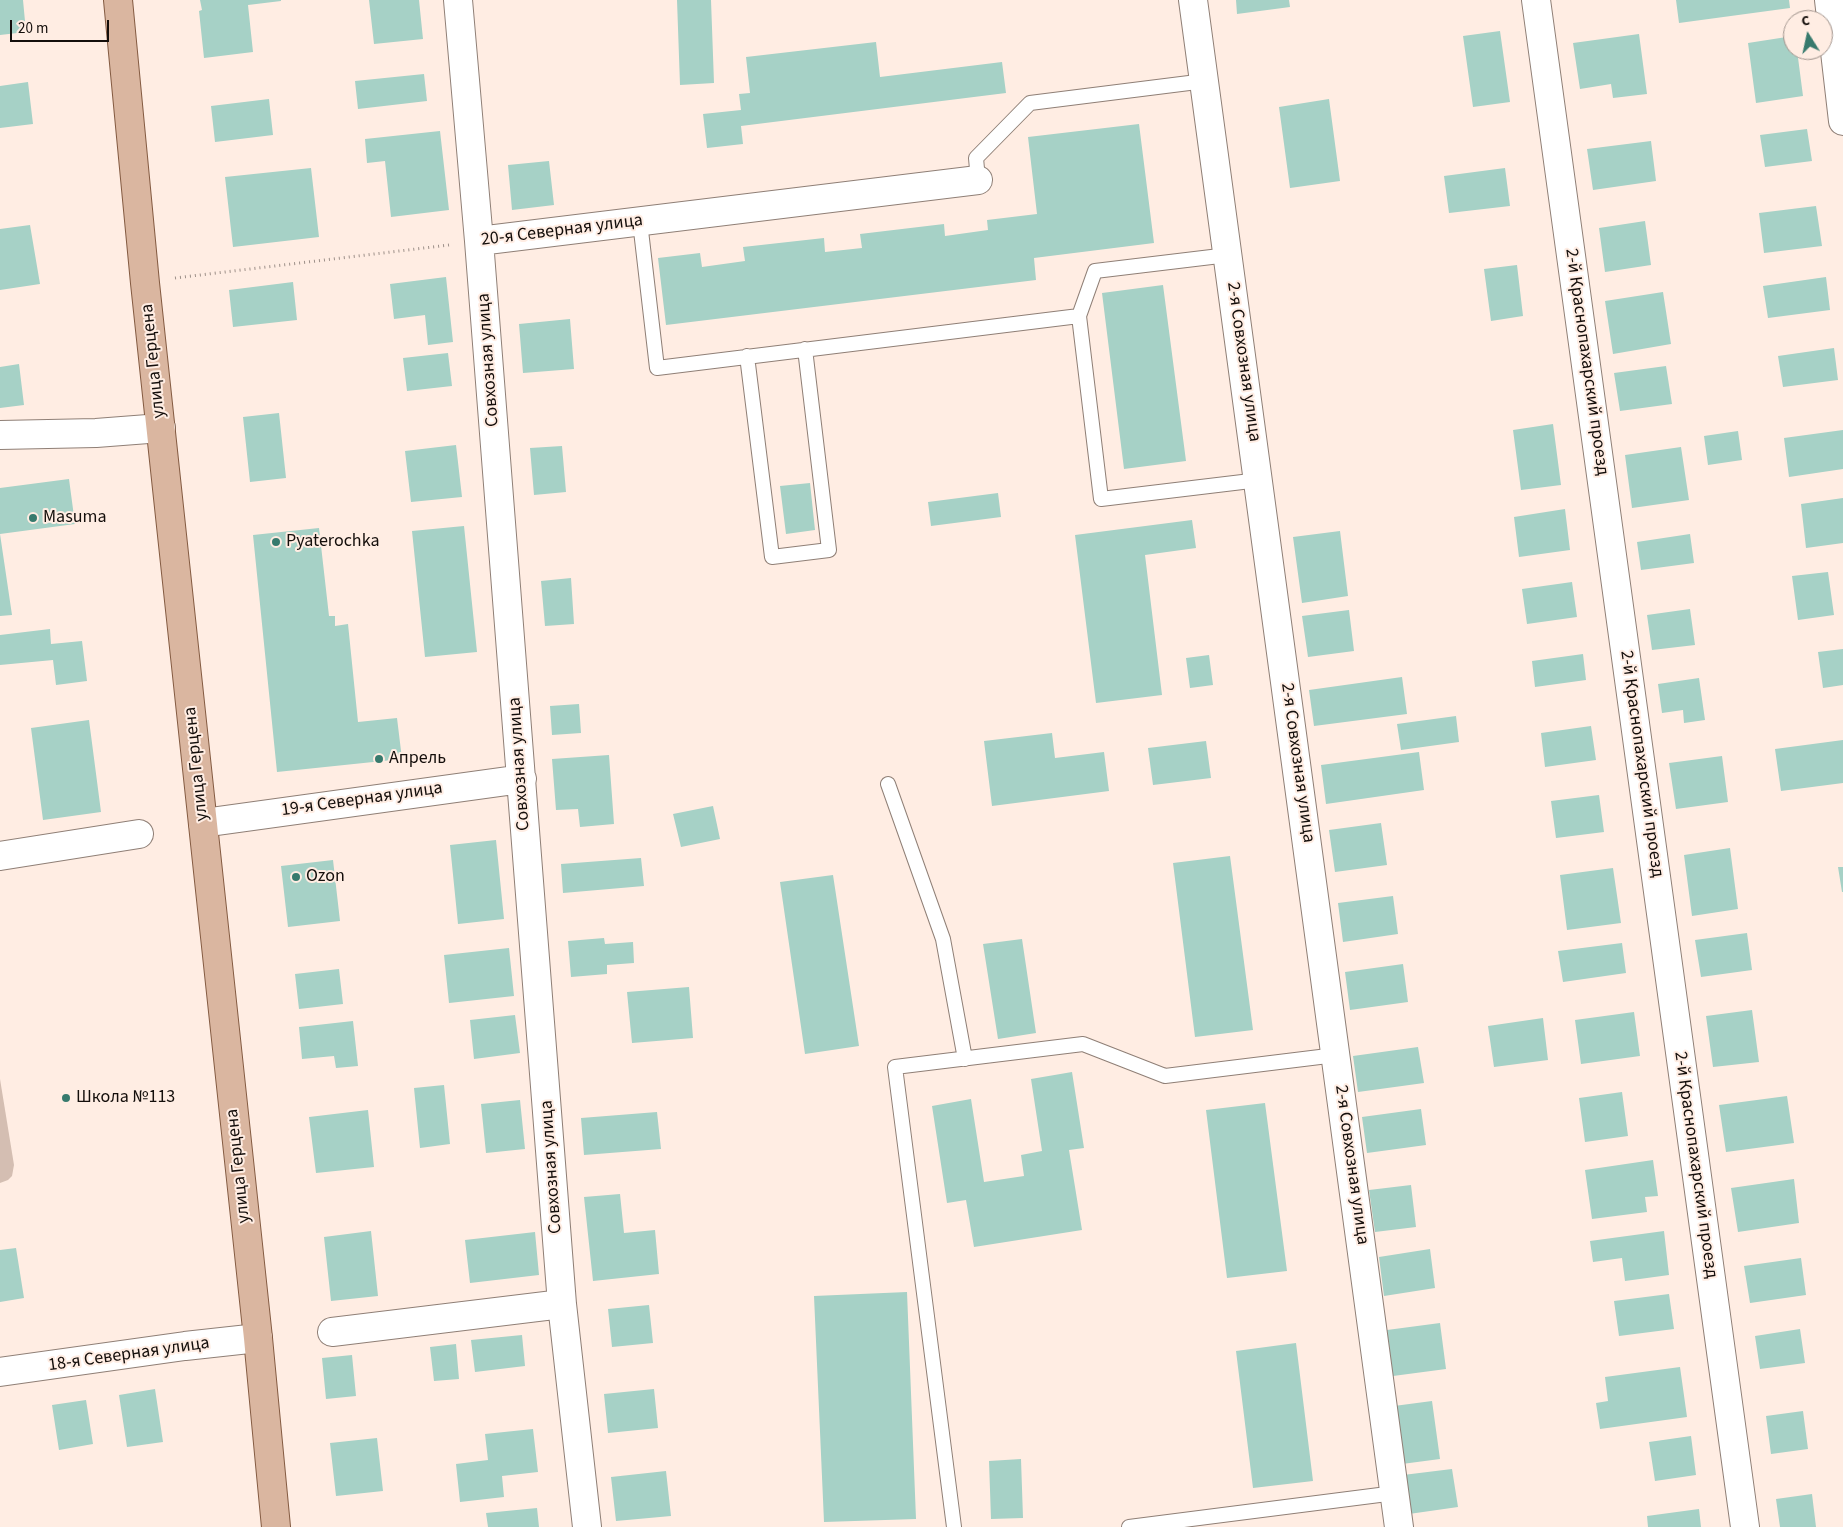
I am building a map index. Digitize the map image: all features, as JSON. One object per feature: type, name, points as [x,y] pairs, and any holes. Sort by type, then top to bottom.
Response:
[{"type":"main road","name":"улица Герцена","points":[[118,0],[145,282],[258,1338],[276,1527]]},
{"type":"street","name":"Совхозная улица","points":[[458,0],[522,778],[562,1304],[587,1527]]},
{"type":"street","name":"2-я Совхозная улица","points":[[1193,0],[1399,1527]]},
{"type":"street","name":"2-й Краснопахарский проезд","points":[[1536,0],[1745,1527]]},
{"type":"street","points":[[1829,0],[1843,121]]},
{"type":"street","name":"20-я Северная улица","points":[[479,241],[978,180]]},
{"type":"street","points":[[0,435],[96,433],[161,428]]},
{"type":"street","name":"19-я Северная улица","points":[[203,823],[522,778]]},
{"type":"street","points":[[0,856],[139,834]]},
{"type":"street","points":[[332,1332],[562,1304]]},
{"type":"street","name":"18-я Северная улица","points":[[0,1372],[185,1346],[258,1338]]},
{"type":"lane","points":[[978,180],[976,158],[1030,103],[1205,81]]},
{"type":"lane","points":[[640,222],[658,368],[1079,316]]},
{"type":"lane","points":[[1228,255],[1095,272],[1079,316],[1101,499],[1259,480]]},
{"type":"lane","points":[[747,356],[772,557],[829,550],[805,349]]},
{"type":"lane","points":[[888,784],[943,939],[964,1058]]},
{"type":"lane","points":[[954,1527],[895,1067],[1083,1044],[1165,1076],[1336,1055]]},
{"type":"lane","points":[[1129,1527],[1395,1493]]},
{"type":"path","name":"20-я Северная улица","points":[[145,282],[479,241]]},
{"type":"shaded area","points":[[0,1079],[14,1165],[12,1176],[0,1183]]},
{"type":"building","points":[[0,0],[23,0],[26,32],[0,35]]},
{"type":"building","points":[[200,0],[281,1],[248,5],[253,52],[204,58],[199,11],[202,10]]},
{"type":"building","points":[[369,0],[419,0],[423,39],[374,44]]},
{"type":"building","points":[[677,0],[711,0],[714,83],[680,85]]},
{"type":"building","points":[[1236,0],[1289,0],[1290,7],[1237,14]]},
{"type":"building","points":[[1676,0],[1789,0],[1790,8],[1679,23]]},
{"type":"building","points":[[1500,31],[1510,102],[1473,107],[1463,36]]},
{"type":"building","points":[[1639,34],[1647,94],[1613,98],[1611,84],[1580,89],[1573,43]]},
{"type":"building","points":[[1783,38],[1783,60],[1798,60],[1803,96],[1756,103],[1748,43]]},
{"type":"building","points":[[876,42],[880,77],[1002,62],[1006,93],[741,126],[743,144],[707,148],[703,114],[741,110],[739,94],[750,93],[746,57]]},
{"type":"building","points":[[424,74],[427,101],[358,109],[355,81]]},
{"type":"building","points":[[28,82],[33,124],[0,128],[0,86]]},
{"type":"building","points":[[269,99],[273,135],[215,142],[211,106]]},
{"type":"building","points":[[1329,99],[1340,181],[1290,188],[1279,107]]},
{"type":"building","points":[[1139,124],[1154,243],[1034,258],[1036,280],[666,325],[658,258],[700,253],[702,267],[745,261],[743,247],[824,238],[825,252],[862,248],[860,234],[944,224],[945,236],[988,230],[987,220],[1037,214],[1028,137]]},
{"type":"building","points":[[1807,129],[1812,161],[1765,167],[1760,135]]},
{"type":"building","points":[[440,131],[449,210],[391,217],[385,161],[367,163],[365,139]]},
{"type":"building","points":[[1651,141],[1656,181],[1593,190],[1587,149]]},
{"type":"building","points":[[549,161],[554,205],[512,210],[508,165]]},
{"type":"building","points":[[311,168],[319,237],[233,247],[225,177]]},
{"type":"building","points":[[1505,168],[1510,206],[1449,213],[1444,176]]},
{"type":"building","points":[[1816,206],[1822,246],[1764,253],[1759,213]]},
{"type":"building","points":[[1645,221],[1651,265],[1605,272],[1599,228]]},
{"type":"building","points":[[30,225],[40,284],[0,290],[0,229]]},
{"type":"building","points":[[1517,265],[1523,316],[1491,321],[1484,269]]},
{"type":"building","points":[[446,277],[453,342],[428,345],[425,315],[394,319],[390,284]]},
{"type":"building","points":[[1826,277],[1830,310],[1768,318],[1763,286]]},
{"type":"building","points":[[293,282],[297,320],[233,327],[229,290]]},
{"type":"building","points":[[1163,285],[1186,461],[1124,469],[1102,293]]},
{"type":"building","points":[[1663,292],[1671,344],[1613,354],[1605,301]]},
{"type":"building","points":[[570,319],[574,369],[523,373],[519,324]]},
{"type":"building","points":[[1834,348],[1838,380],[1783,387],[1778,356]]},
{"type":"building","points":[[448,353],[452,386],[407,391],[403,358]]},
{"type":"building","points":[[19,364],[24,405],[0,408],[0,367]]},
{"type":"building","points":[[1666,366],[1672,404],[1620,411],[1614,373]]},
{"type":"building","points":[[279,413],[286,478],[250,482],[243,417]]},
{"type":"building","points":[[1553,424],[1561,485],[1521,490],[1513,430]]},
{"type":"building","points":[[1843,430],[1843,469],[1789,477],[1784,438]]},
{"type":"building","points":[[1738,431],[1742,460],[1708,465],[1704,436]]},
{"type":"building","points":[[456,445],[462,497],[411,502],[405,451]]},
{"type":"building","points":[[562,446],[566,492],[534,495],[530,448]]},
{"type":"building","points":[[1681,447],[1689,500],[1632,508],[1625,455]]},
{"type":"building","points":[[69,479],[75,524],[0,534],[0,488]]},
{"type":"building","points":[[810,483],[815,530],[786,534],[780,486]]},
{"type":"building","points":[[998,493],[1001,517],[931,526],[928,502]]},
{"type":"building","points":[[1843,498],[1843,543],[1806,548],[1801,504]]},
{"type":"building","points":[[1565,509],[1570,550],[1519,557],[1514,517]]},
{"type":"building","points":[[1192,520],[1196,548],[1145,555],[1162,695],[1096,703],[1075,535]]},
{"type":"building","points":[[464,526],[477,652],[425,657],[412,531]]},
{"type":"building","points":[[319,528],[329,616],[335,616],[335,626],[348,624],[358,722],[397,718],[402,759],[277,772],[253,535]]},
{"type":"building","points":[[1340,531],[1348,596],[1302,603],[1293,537]]},
{"type":"building","points":[[0,534],[12,615],[0,616]]},
{"type":"building","points":[[1690,534],[1694,563],[1641,570],[1637,542]]},
{"type":"building","points":[[1828,572],[1834,615],[1798,620],[1792,576]]},
{"type":"building","points":[[571,578],[574,624],[545,626],[541,581]]},
{"type":"building","points":[[1572,582],[1577,617],[1527,624],[1522,589]]},
{"type":"building","points":[[1690,609],[1695,645],[1652,650],[1647,615]]},
{"type":"building","points":[[1349,610],[1354,651],[1308,657],[1302,616]]},
{"type":"building","points":[[50,629],[51,644],[82,641],[87,681],[56,685],[53,660],[0,665],[0,635]]},
{"type":"building","points":[[1843,649],[1843,685],[1823,688],[1818,652]]},
{"type":"building","points":[[1583,654],[1586,680],[1535,687],[1532,661]]},
{"type":"building","points":[[1209,655],[1213,685],[1190,688],[1186,658]]},
{"type":"building","points":[[1402,677],[1407,714],[1314,726],[1309,690]]},
{"type":"building","points":[[1699,678],[1705,720],[1684,723],[1683,710],[1662,713],[1658,684]]},
{"type":"building","points":[[579,704],[581,733],[552,735],[550,706]]},
{"type":"building","points":[[1456,716],[1459,742],[1401,750],[1397,724]]},
{"type":"building","points":[[89,720],[101,812],[43,820],[31,728]]},
{"type":"building","points":[[1591,726],[1596,760],[1545,767],[1541,733]]},
{"type":"building","points":[[1052,733],[1055,758],[1104,752],[1109,791],[992,806],[984,741]]},
{"type":"building","points":[[1843,740],[1843,783],[1781,791],[1775,749]]},
{"type":"building","points":[[1206,741],[1211,778],[1153,785],[1148,748]]},
{"type":"building","points":[[1419,752],[1424,790],[1326,804],[1321,765]]},
{"type":"building","points":[[609,755],[614,824],[580,827],[578,809],[556,810],[552,759]]},
{"type":"building","points":[[1722,756],[1728,802],[1676,809],[1669,763]]},
{"type":"building","points":[[1599,795],[1604,832],[1556,838],[1551,801]]},
{"type":"building","points":[[713,806],[720,839],[681,847],[673,814]]},
{"type":"building","points":[[1381,823],[1387,865],[1335,872],[1329,830]]},
{"type":"building","points":[[496,840],[504,919],[458,924],[450,845]]},
{"type":"building","points":[[1730,848],[1738,909],[1692,916],[1684,855]]},
{"type":"building","points":[[1230,856],[1253,1030],[1195,1037],[1173,863]]},
{"type":"building","points":[[641,858],[644,886],[563,893],[561,864]]},
{"type":"building","points":[[333,860],[340,921],[288,927],[281,866]]},
{"type":"building","points":[[1838,867],[1843,867],[1843,892],[1842,892]]},
{"type":"building","points":[[1613,868],[1621,923],[1567,930],[1560,875]]},
{"type":"building","points":[[833,875],[859,1046],[805,1054],[780,882]]},
{"type":"building","points":[[1393,896],[1398,934],[1343,942],[1338,903]]},
{"type":"building","points":[[1747,933],[1752,970],[1701,977],[1695,940]]},
{"type":"building","points":[[604,938],[605,944],[633,942],[634,963],[607,965],[607,974],[571,977],[568,941]]},
{"type":"building","points":[[1022,939],[1036,1033],[998,1039],[983,944]]},
{"type":"building","points":[[1622,943],[1626,973],[1563,982],[1558,951]]},
{"type":"building","points":[[509,948],[514,996],[449,1003],[444,955]]},
{"type":"building","points":[[1403,964],[1408,1002],[1350,1010],[1345,972]]},
{"type":"building","points":[[339,969],[343,1004],[299,1009],[295,974]]},
{"type":"building","points":[[689,987],[693,1038],[632,1043],[627,992]]},
{"type":"building","points":[[1752,1010],[1759,1062],[1713,1067],[1706,1016]]},
{"type":"building","points":[[1634,1012],[1640,1056],[1581,1064],[1575,1020]]},
{"type":"building","points":[[515,1015],[520,1053],[474,1059],[470,1020]]},
{"type":"building","points":[[1543,1018],[1548,1060],[1494,1067],[1488,1026]]},
{"type":"building","points":[[353,1021],[358,1066],[336,1068],[334,1056],[302,1059],[299,1027]]},
{"type":"building","points":[[1418,1047],[1424,1083],[1358,1092],[1353,1056]]},
{"type":"building","points":[[1072,1072],[1084,1148],[1069,1150],[1082,1230],[974,1247],[966,1200],[947,1203],[932,1106],[971,1099],[984,1182],[1024,1176],[1021,1155],[1042,1151],[1031,1079]]},
{"type":"building","points":[[444,1085],[450,1144],[420,1148],[414,1088]]},
{"type":"building","points":[[1622,1092],[1628,1136],[1585,1142],[1579,1098]]},
{"type":"building","points":[[1787,1096],[1794,1143],[1726,1152],[1719,1105]]},
{"type":"building","points":[[520,1100],[525,1149],[486,1153],[481,1104]]},
{"type":"building","points":[[1265,1103],[1287,1271],[1227,1278],[1206,1110]]},
{"type":"building","points":[[1421,1109],[1426,1145],[1367,1153],[1362,1117]]},
{"type":"building","points":[[368,1110],[374,1167],[316,1173],[309,1117]]},
{"type":"building","points":[[657,1112],[661,1149],[584,1155],[581,1118]]},
{"type":"building","points":[[1653,1160],[1658,1196],[1645,1197],[1647,1212],[1592,1219],[1585,1170]]},
{"type":"building","points":[[1794,1179],[1799,1223],[1738,1232],[1731,1188]]},
{"type":"building","points":[[1411,1185],[1416,1227],[1375,1232],[1369,1190]]},
{"type":"building","points":[[620,1194],[624,1233],[655,1230],[659,1274],[593,1281],[584,1197]]},
{"type":"building","points":[[371,1231],[378,1296],[331,1301],[324,1237]]},
{"type":"building","points":[[1664,1231],[1669,1275],[1625,1281],[1622,1258],[1593,1262],[1590,1241]]},
{"type":"building","points":[[535,1232],[539,1275],[470,1283],[465,1240]]},
{"type":"building","points":[[16,1248],[24,1298],[0,1302],[0,1250]]},
{"type":"building","points":[[1430,1249],[1435,1288],[1384,1296],[1379,1257]]},
{"type":"building","points":[[1801,1258],[1806,1295],[1750,1303],[1744,1266]]},
{"type":"building","points":[[907,1292],[916,1519],[824,1522],[814,1296]]},
{"type":"building","points":[[1669,1294],[1674,1329],[1619,1336],[1614,1301]]},
{"type":"building","points":[[649,1305],[653,1343],[612,1347],[608,1309]]},
{"type":"building","points":[[1440,1323],[1446,1369],[1393,1376],[1387,1330]]},
{"type":"building","points":[[1800,1329],[1805,1363],[1760,1369],[1755,1336]]},
{"type":"building","points":[[522,1335],[525,1366],[475,1372],[471,1340]]},
{"type":"building","points":[[1296,1343],[1313,1481],[1253,1488],[1236,1351]]},
{"type":"building","points":[[456,1344],[459,1379],[434,1381],[430,1347]]},
{"type":"building","points":[[352,1355],[356,1396],[326,1399],[322,1358]]},
{"type":"building","points":[[1680,1367],[1687,1417],[1600,1429],[1596,1403],[1608,1401],[1605,1377]]},
{"type":"building","points":[[155,1389],[163,1442],[127,1447],[119,1395]]},
{"type":"building","points":[[654,1389],[658,1428],[608,1433],[604,1394]]},
{"type":"building","points":[[86,1400],[93,1444],[59,1450],[52,1405]]},
{"type":"building","points":[[1432,1401],[1440,1459],[1402,1464],[1394,1406]]},
{"type":"building","points":[[1803,1411],[1808,1449],[1771,1454],[1766,1416]]},
{"type":"building","points":[[533,1429],[538,1472],[502,1476],[504,1497],[460,1502],[456,1464],[488,1460],[485,1434]]},
{"type":"building","points":[[1691,1436],[1696,1475],[1655,1481],[1649,1442]]},
{"type":"building","points":[[377,1438],[383,1491],[336,1496],[330,1443]]},
{"type":"building","points":[[1021,1459],[1023,1518],[991,1519],[989,1461]]},
{"type":"building","points":[[1452,1469],[1458,1507],[1409,1514],[1403,1475]]},
{"type":"building","points":[[666,1471],[671,1516],[616,1521],[611,1477]]},
{"type":"building","points":[[1812,1494],[1816,1527],[1780,1527],[1776,1499]]},
{"type":"building","points":[[537,1508],[539,1527],[488,1527],[486,1513]]},
{"type":"building","points":[[1699,1509],[1701,1527],[1648,1527],[1647,1516]]},
{"type":"place","name":"Masuma","points":[[33,518]]},
{"type":"place","name":"Pyaterochka","points":[[276,542]]},
{"type":"place","name":"Апрель","points":[[379,759]]},
{"type":"place","name":"Ozon","points":[[296,877]]},
{"type":"place","name":"Школа №113","points":[[66,1098]]}]
